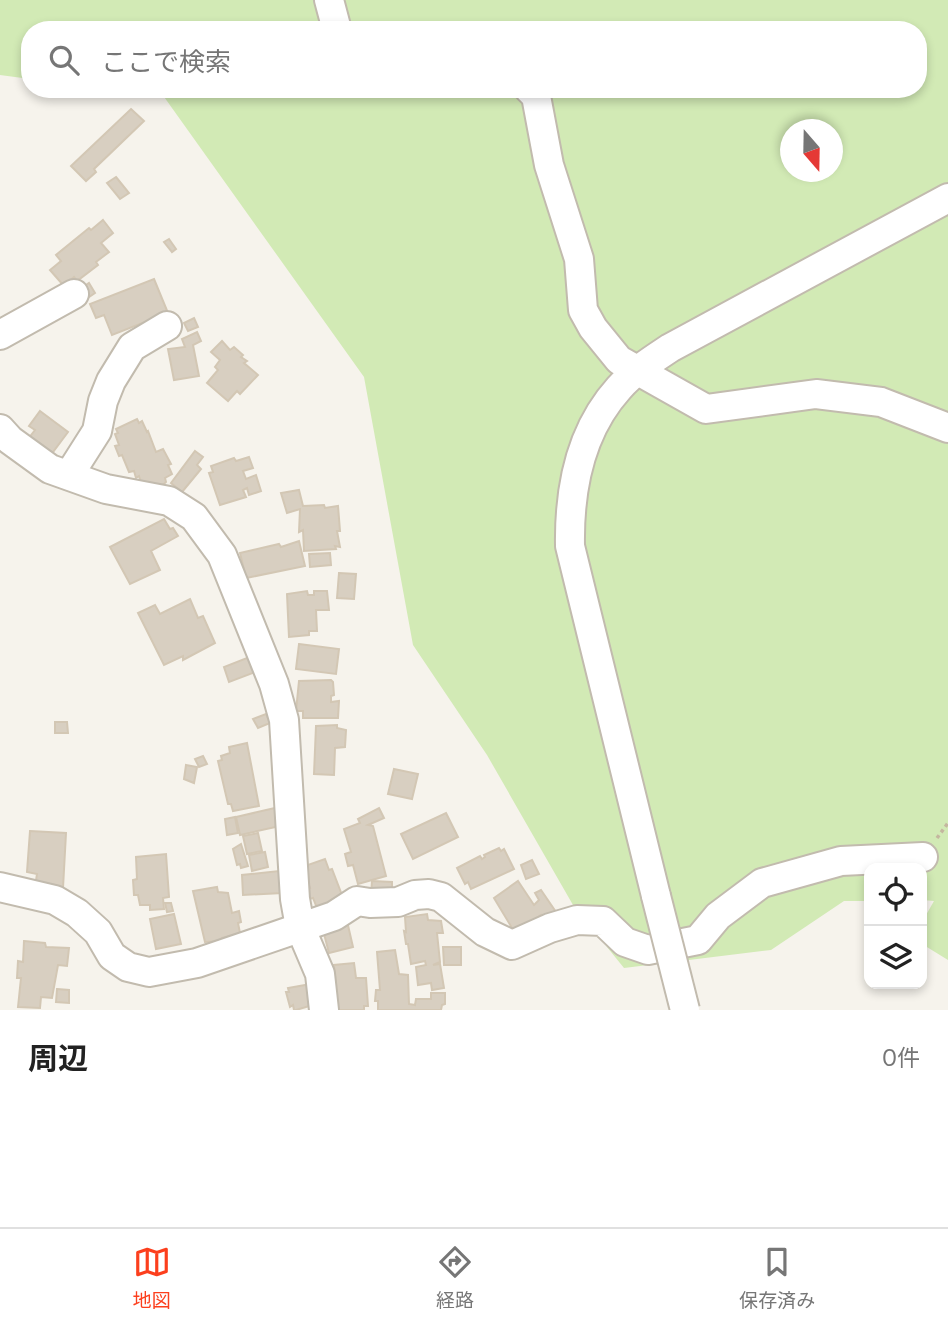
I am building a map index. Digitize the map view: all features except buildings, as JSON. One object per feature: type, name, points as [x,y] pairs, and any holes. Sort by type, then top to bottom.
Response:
[{"type":"street","points":[[329,0],[335,21]]},
{"type":"street","points":[[536,98],[549,165],[579,258],[583,310],[593,328],[619,360],[706,409],[816,394],[881,402],[948,428]]},
{"type":"street","points":[[685,1010],[570,546],[570,516],[576,475],[592,425],[618,388],[670,348],[948,198]]},
{"type":"street","points":[[0,335],[74,294]]},
{"type":"street","points":[[69,475],[97,431],[103,401],[132,347],[167,326]]},
{"type":"street","points":[[0,429],[10,440],[50,469],[106,489],[169,500],[194,517],[222,555],[274,684],[284,720],[293,881],[300,927],[320,974],[324,1010]]},
{"type":"street","points":[[0,887],[54,900],[77,913],[98,932],[112,956],[128,967],[149,972],[197,963],[334,916],[357,901],[398,902],[415,895],[429,894],[441,897],[485,932],[512,945],[550,928],[577,920],[603,921],[625,942],[648,950],[698,940],[718,916],[762,883],[841,860],[923,857]]},
{"type":"green space","points":[[0,0],[948,0],[948,960],[927,947],[927,913],[934,901],[927,900],[927,863],[864,863],[864,901],[844,901],[771,950],[624,968],[573,905],[487,755],[413,645],[364,377],[165,98],[927,98],[927,21],[21,21],[21,78],[0,75]]}]
